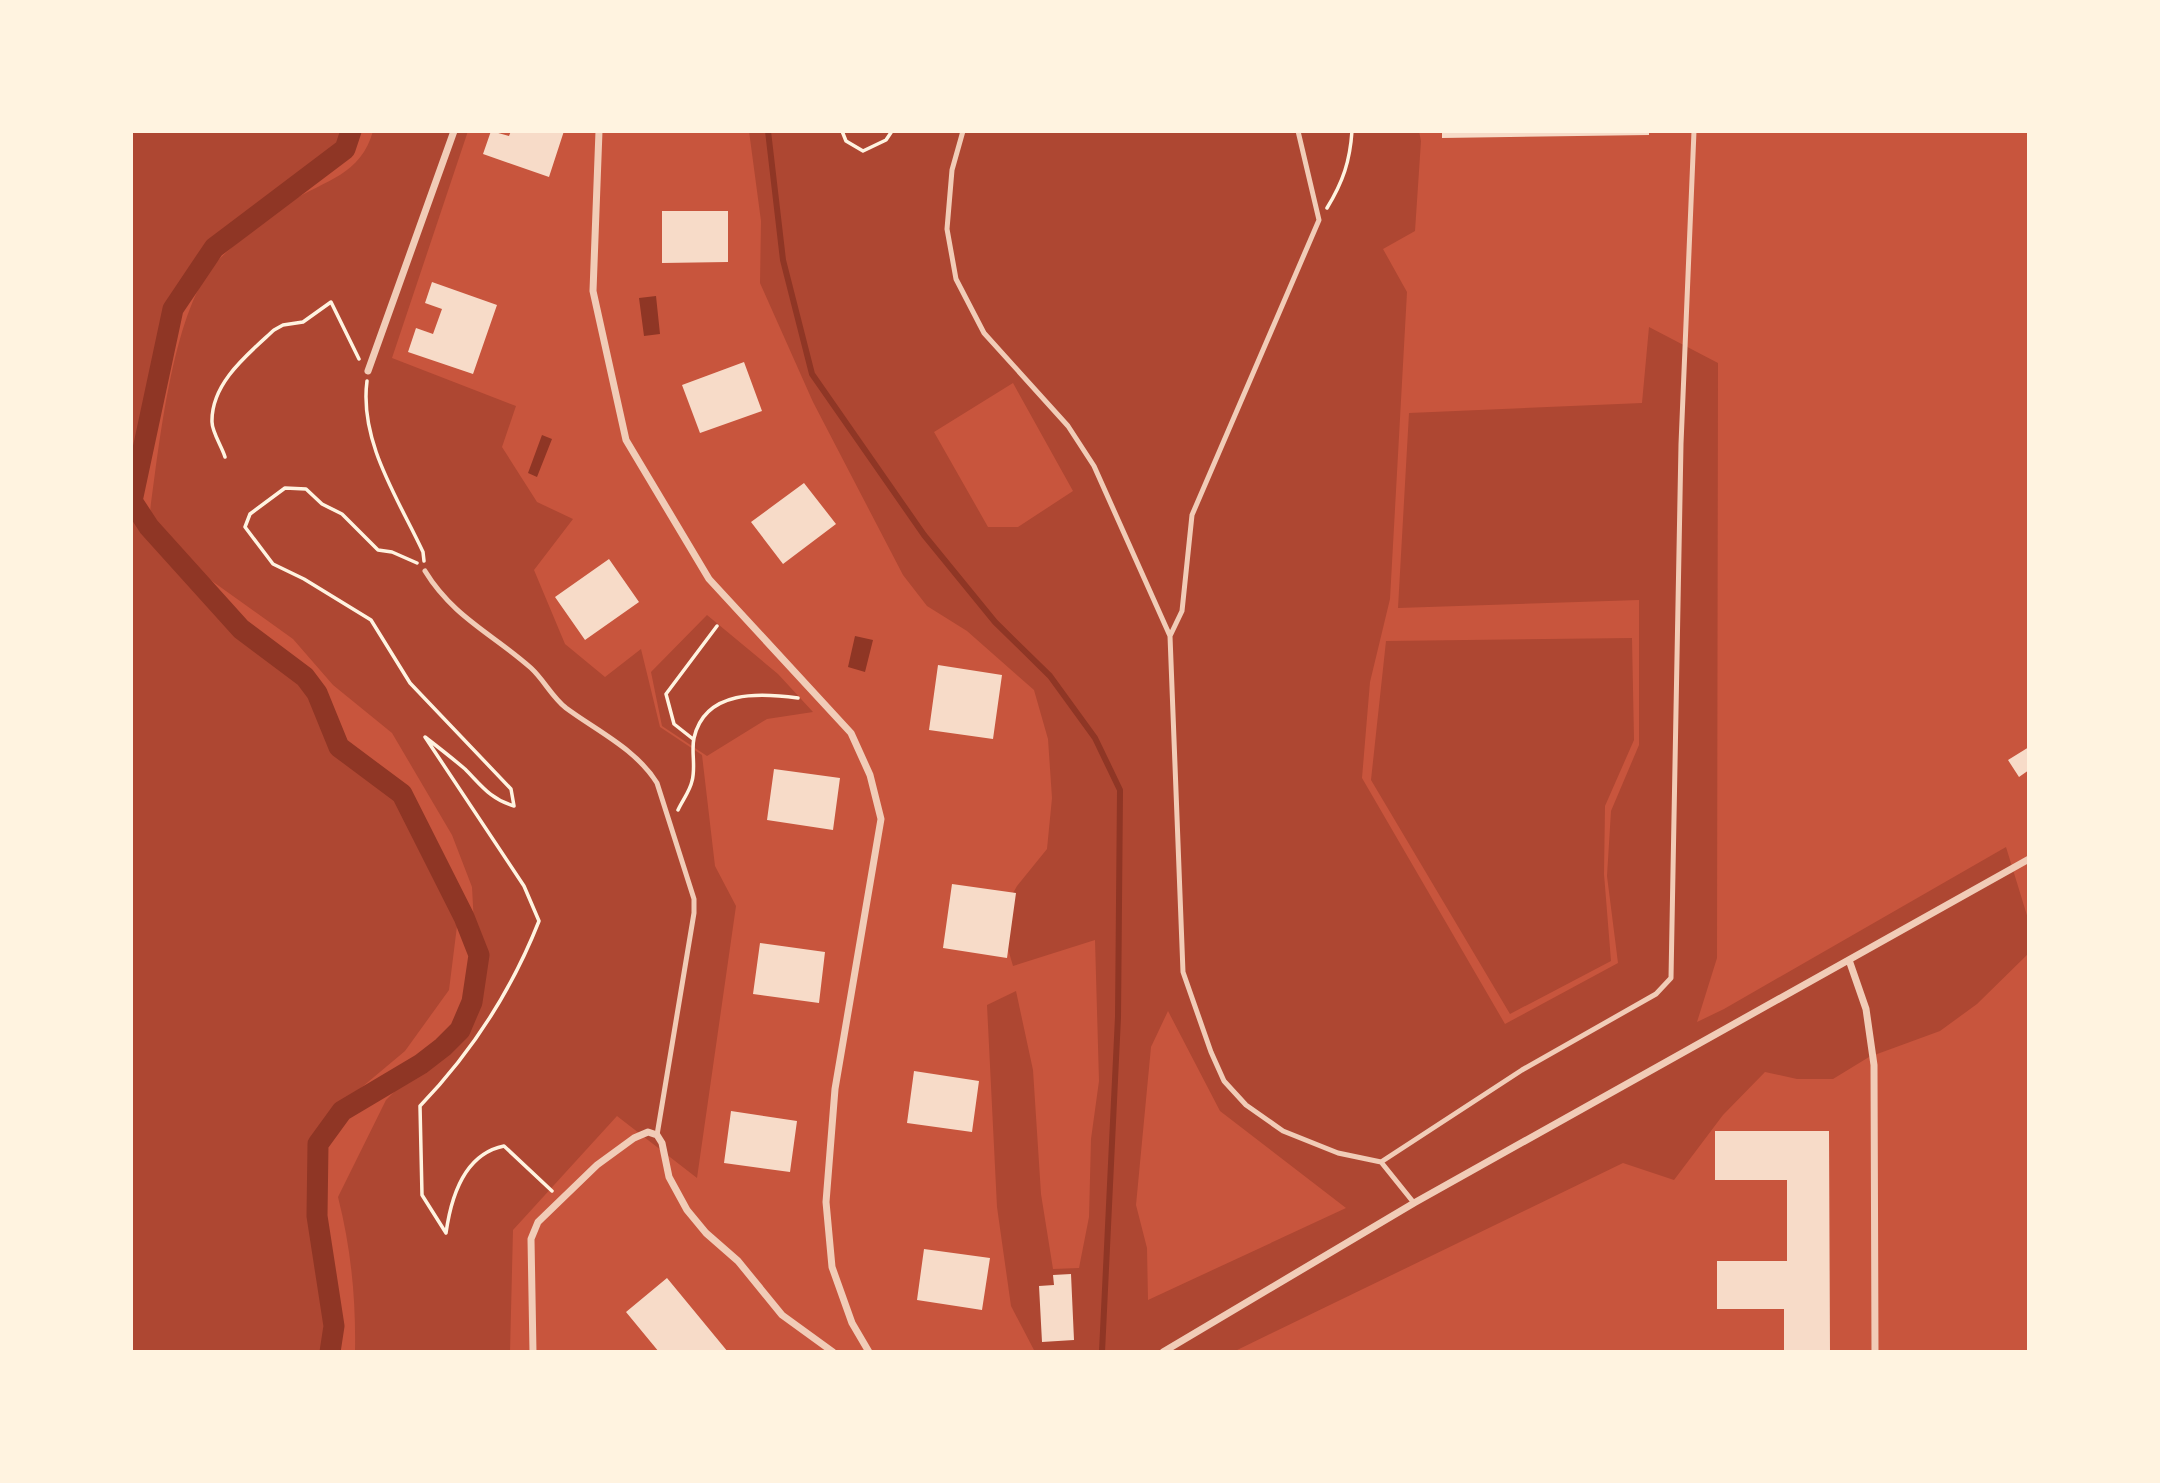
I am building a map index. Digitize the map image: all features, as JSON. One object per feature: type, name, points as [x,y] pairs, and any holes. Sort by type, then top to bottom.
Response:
[{"type":"street","points":[[368,371],[454,131]]},
{"type":"street","points":[[599,131],[593,291],[626,440],[709,579],[851,733],[870,775],[881,819],[835,1089],[826,1202],[832,1267],[852,1322],[869,1352]]},
{"type":"street","points":[[1163,1352],[1414,1203],[2029,859]]},
{"type":"street","points":[[1849,960],[1866,1009],[1874,1065],[1875,1352]]},
{"type":"street","points":[[533,1352],[531,1239],[538,1222],[597,1165],[634,1138],[648,1132],[657,1135],[663,1143],[669,1177],[694,1217],[738,1261],[782,1315],[833,1352]]},
{"type":"lane","points":[[963,131],[952,170],[947,229],[956,279],[984,333],[1068,425],[1094,466],[1170,636],[1183,972],[1211,1052],[1224,1081],[1246,1105],[1283,1131],[1338,1153],[1381,1163],[1414,1203]]},
{"type":"lane","points":[[1170,636],[1182,611],[1192,515],[1320,220],[1298,131]]},
{"type":"lane","points":[[1381,1163],[1522,1070],[1656,994],[1671,978],[1681,430],[1694,131]]},
{"type":"lane","points":[[425,571],[457,613],[532,669],[563,706],[648,767],[657,783],[694,899],[694,913],[657,1135]]},
{"type":"path","points":[[842,131],[846,141],[863,151],[886,141],[892,131]]},
{"type":"path","points":[[1320,220],[1342,185],[1350,159],[1352,131]]},
{"type":"path","points":[[225,457],[211,425],[214,405],[225,380],[274,330],[284,325],[303,322],[331,302],[355,354],[368,371],[365,399],[378,458],[424,552],[425,571]]},
{"type":"path","points":[[425,571],[420,564],[392,552],[377,550],[342,514],[322,504],[306,489],[285,488],[250,514],[245,527],[273,564],[304,579],[371,620],[410,683],[511,789],[514,806],[483,790],[466,770],[425,737],[524,886],[540,922],[499,1006],[456,1069],[420,1107],[422,1195],[446,1233],[451,1197],[472,1165],[490,1149],[503,1146],[553,1193]]},
{"type":"path","points":[[694,739],[674,724],[666,694],[717,626]]},
{"type":"path","points":[[670,824],[692,782],[694,739],[700,720],[719,704],[738,696],[757,693],[798,698]]},
{"type":"shaded area","points":[[131,131],[345,131],[340,145],[209,244],[167,306],[131,472]]},
{"type":"shaded area","points":[[373,131],[468,131],[392,358],[516,406],[502,447],[537,502],[573,519],[534,570],[565,644],[605,677],[641,649],[660,727],[702,755],[715,866],[736,906],[697,1178],[617,1116],[513,1230],[510,1352],[355,1352],[352,1274],[338,1197],[386,1100],[413,1073],[430,1065],[466,999],[475,943],[472,887],[452,835],[392,733],[333,685],[293,639],[205,576],[171,541],[150,512],[169,383],[187,316],[199,288],[213,266],[250,232],[292,201],[351,167],[360,158]]},
{"type":"shaded area","points":[[749,131],[1419,131],[1421,141],[1415,231],[1383,249],[1407,292],[1390,599],[1370,682],[1362,778],[1505,1024],[1618,963],[1607,876],[1611,811],[1639,745],[1639,600],[1398,608],[1409,413],[1642,403],[1649,327],[1718,363],[1717,958],[1697,1022],[2006,847],[2029,922],[2029,953],[1977,1004],[1940,1031],[1869,1057],[1833,1079],[1797,1079],[1765,1072],[1723,1115],[1674,1180],[1623,1163],[1233,1352],[1035,1352],[1011,1306],[997,1207],[987,1005],[1016,991],[1033,1070],[1041,1194],[1053,1269],[1079,1268],[1089,1217],[1091,1139],[1099,1081],[1095,940],[1013,966],[999,918],[1017,886],[1047,849],[1052,798],[1048,739],[1034,690],[967,631],[927,606],[903,575],[813,402],[760,283],[761,221]],"holes":[[[1013,383],[1073,491],[1018,527],[988,527],[934,432]],[[1168,1011],[1220,1111],[1346,1208],[1148,1300],[1147,1248],[1136,1205],[1151,1047]]]},
{"type":"shaded area","points":[[656,296],[660,334],[644,336],[639,298]]},
{"type":"shaded area","points":[[542,435],[552,439],[537,477],[528,473]]},
{"type":"shaded area","points":[[131,512],[144,531],[236,631],[294,666],[346,745],[385,774],[408,813],[458,918],[449,990],[405,1051],[337,1108],[321,1162],[321,1228],[335,1306],[326,1352],[131,1352]]},
{"type":"shaded area","points":[[707,615],[778,674],[813,712],[767,719],[707,756],[662,726],[651,672]]},
{"type":"shaded area","points":[[855,636],[873,640],[865,672],[848,667]]},
{"type":"shaded area","points":[[1632,638],[1634,740],[1605,806],[1604,874],[1611,961],[1510,1014],[1371,780],[1386,641]]},
{"type":"building","points":[[491,131],[509,136],[511,131],[564,131],[549,177],[483,154]]},
{"type":"building","points":[[1442,131],[1649,131],[1649,135],[1442,138]]},
{"type":"building","points":[[662,211],[728,211],[728,262],[662,263]]},
{"type":"building","points":[[432,282],[497,305],[473,374],[408,352],[416,328],[433,334],[442,309],[425,303]]},
{"type":"building","points":[[744,362],[762,411],[700,433],[682,385]]},
{"type":"building","points":[[804,483],[836,524],[783,564],[751,522]]},
{"type":"building","points":[[609,559],[639,602],[585,640],[555,597]]},
{"type":"building","points":[[938,665],[1002,675],[993,739],[929,730]]},
{"type":"building","points":[[2029,747],[2029,770],[2019,777],[2008,760]]},
{"type":"building","points":[[774,769],[840,778],[833,830],[767,820]]},
{"type":"building","points":[[952,884],[1016,893],[1007,958],[943,948]]},
{"type":"building","points":[[760,943],[825,952],[819,1003],[753,994]]},
{"type":"building","points":[[914,1071],[979,1081],[972,1132],[907,1123]]},
{"type":"building","points":[[731,1111],[797,1121],[790,1172],[724,1163]]},
{"type":"building","points":[[1715,1131],[1829,1131],[1830,1352],[1784,1352],[1784,1309],[1717,1309],[1717,1261],[1787,1261],[1787,1180],[1715,1180]]},
{"type":"building","points":[[924,1249],[990,1258],[982,1310],[917,1300]]},
{"type":"building","points":[[1071,1274],[1074,1340],[1042,1342],[1039,1286],[1054,1285],[1053,1275]]},
{"type":"building","points":[[667,1278],[728,1352],[659,1352],[626,1312]]},
{"type":"waterway","points":[[330,1352],[334,1326],[317,1216],[318,1144],[342,1111],[421,1064],[460,1030],[472,1002],[479,955],[464,917],[402,794],[339,747],[317,693],[305,677],[241,629],[149,527],[132,501],[173,309],[214,248],[345,149],[351,131]]},
{"type":"waterway","points":[[768,131],[783,260],[812,374],[924,535],[995,622],[1050,676],[1095,738],[1120,790],[1118,1017],[1102,1352]]}]
